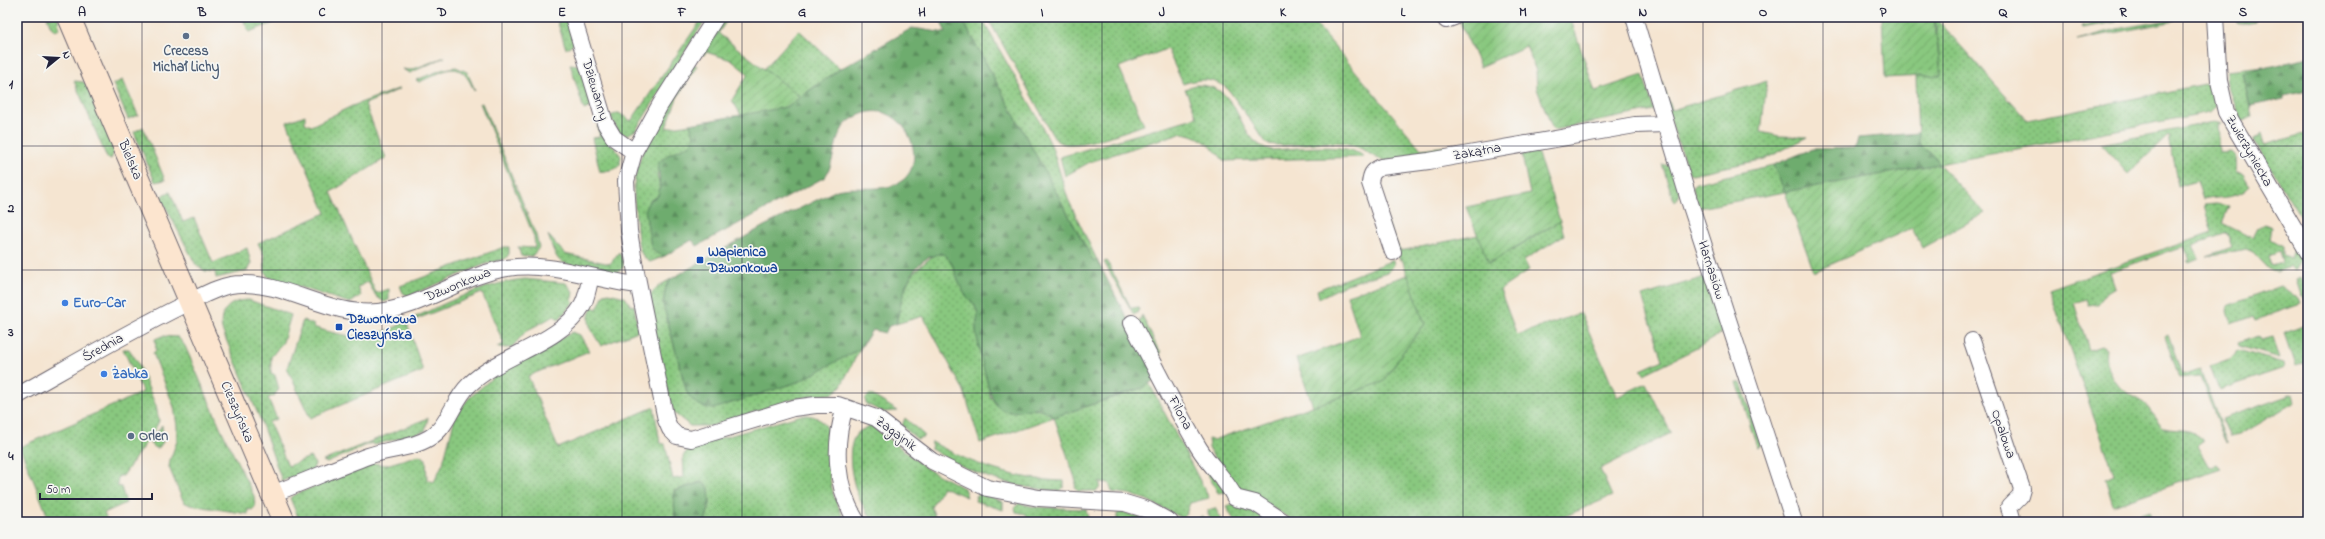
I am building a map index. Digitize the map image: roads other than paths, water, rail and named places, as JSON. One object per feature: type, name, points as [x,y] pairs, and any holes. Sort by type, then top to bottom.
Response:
[{"type":"main road","name":"Bielska","points":[[69,17],[190,302]]},
{"type":"main road","name":"Cieszyńska","points":[[190,302],[284,522]]},
{"type":"street","name":"Dziewanny","points":[[574,17],[605,123],[614,138],[634,152]]},
{"type":"street","points":[[638,285],[629,230],[626,191],[628,171],[634,152],[660,105],[716,17]]},
{"type":"street","name":"Harnasiów","points":[[1634,17],[1727,320],[1794,522]]},
{"type":"street","name":"Zwierzyniecka","points":[[2215,17],[2219,82],[2226,112],[2308,252]]},
{"type":"street","name":"Zakątna","points":[[1393,252],[1370,184],[1370,176],[1374,170],[1381,167],[1428,161],[1635,125],[1666,124]]},
{"type":"street","name":"Dzwonkowa","points":[[190,302],[215,290],[243,284],[268,288],[345,310],[378,312],[409,305],[486,274],[507,268],[547,267],[591,277],[638,285]]},
{"type":"street","points":[[272,494],[368,456],[415,444],[437,433],[459,397],[478,376],[502,360],[560,330],[574,318],[584,302],[591,277]]},
{"type":"street","name":"Zagajnik","points":[[638,285],[666,420],[670,429],[677,436],[691,439],[806,406],[829,404],[845,407],[876,418],[932,461],[987,488],[1039,498],[1125,503],[1148,510],[1170,522]]},
{"type":"street","name":"Średnia","points":[[17,396],[135,330],[190,302]]},
{"type":"street","name":"Filona","points":[[1132,323],[1198,446],[1213,469],[1230,487],[1235,498],[1255,503],[1284,522]]},
{"type":"street","name":"Opalowa","points":[[1972,341],[2022,489],[2020,496],[2009,507],[2013,522]]},
{"type":"street","points":[[845,407],[839,432],[838,468],[843,496],[857,522]]},
{"type":"place","name":"Crecess Michał Lichy","points":[[186,36]]},
{"type":"place","name":"Wapienica Dzwonkowa","points":[[700,260]]},
{"type":"place","name":"Euro-Car","points":[[65,303]]},
{"type":"place","name":"Dzwonkowa Cieszyńska","points":[[339,327]]},
{"type":"place","name":"Żabka","points":[[104,374]]},
{"type":"place","name":"Orlen","points":[[131,436]]}]
